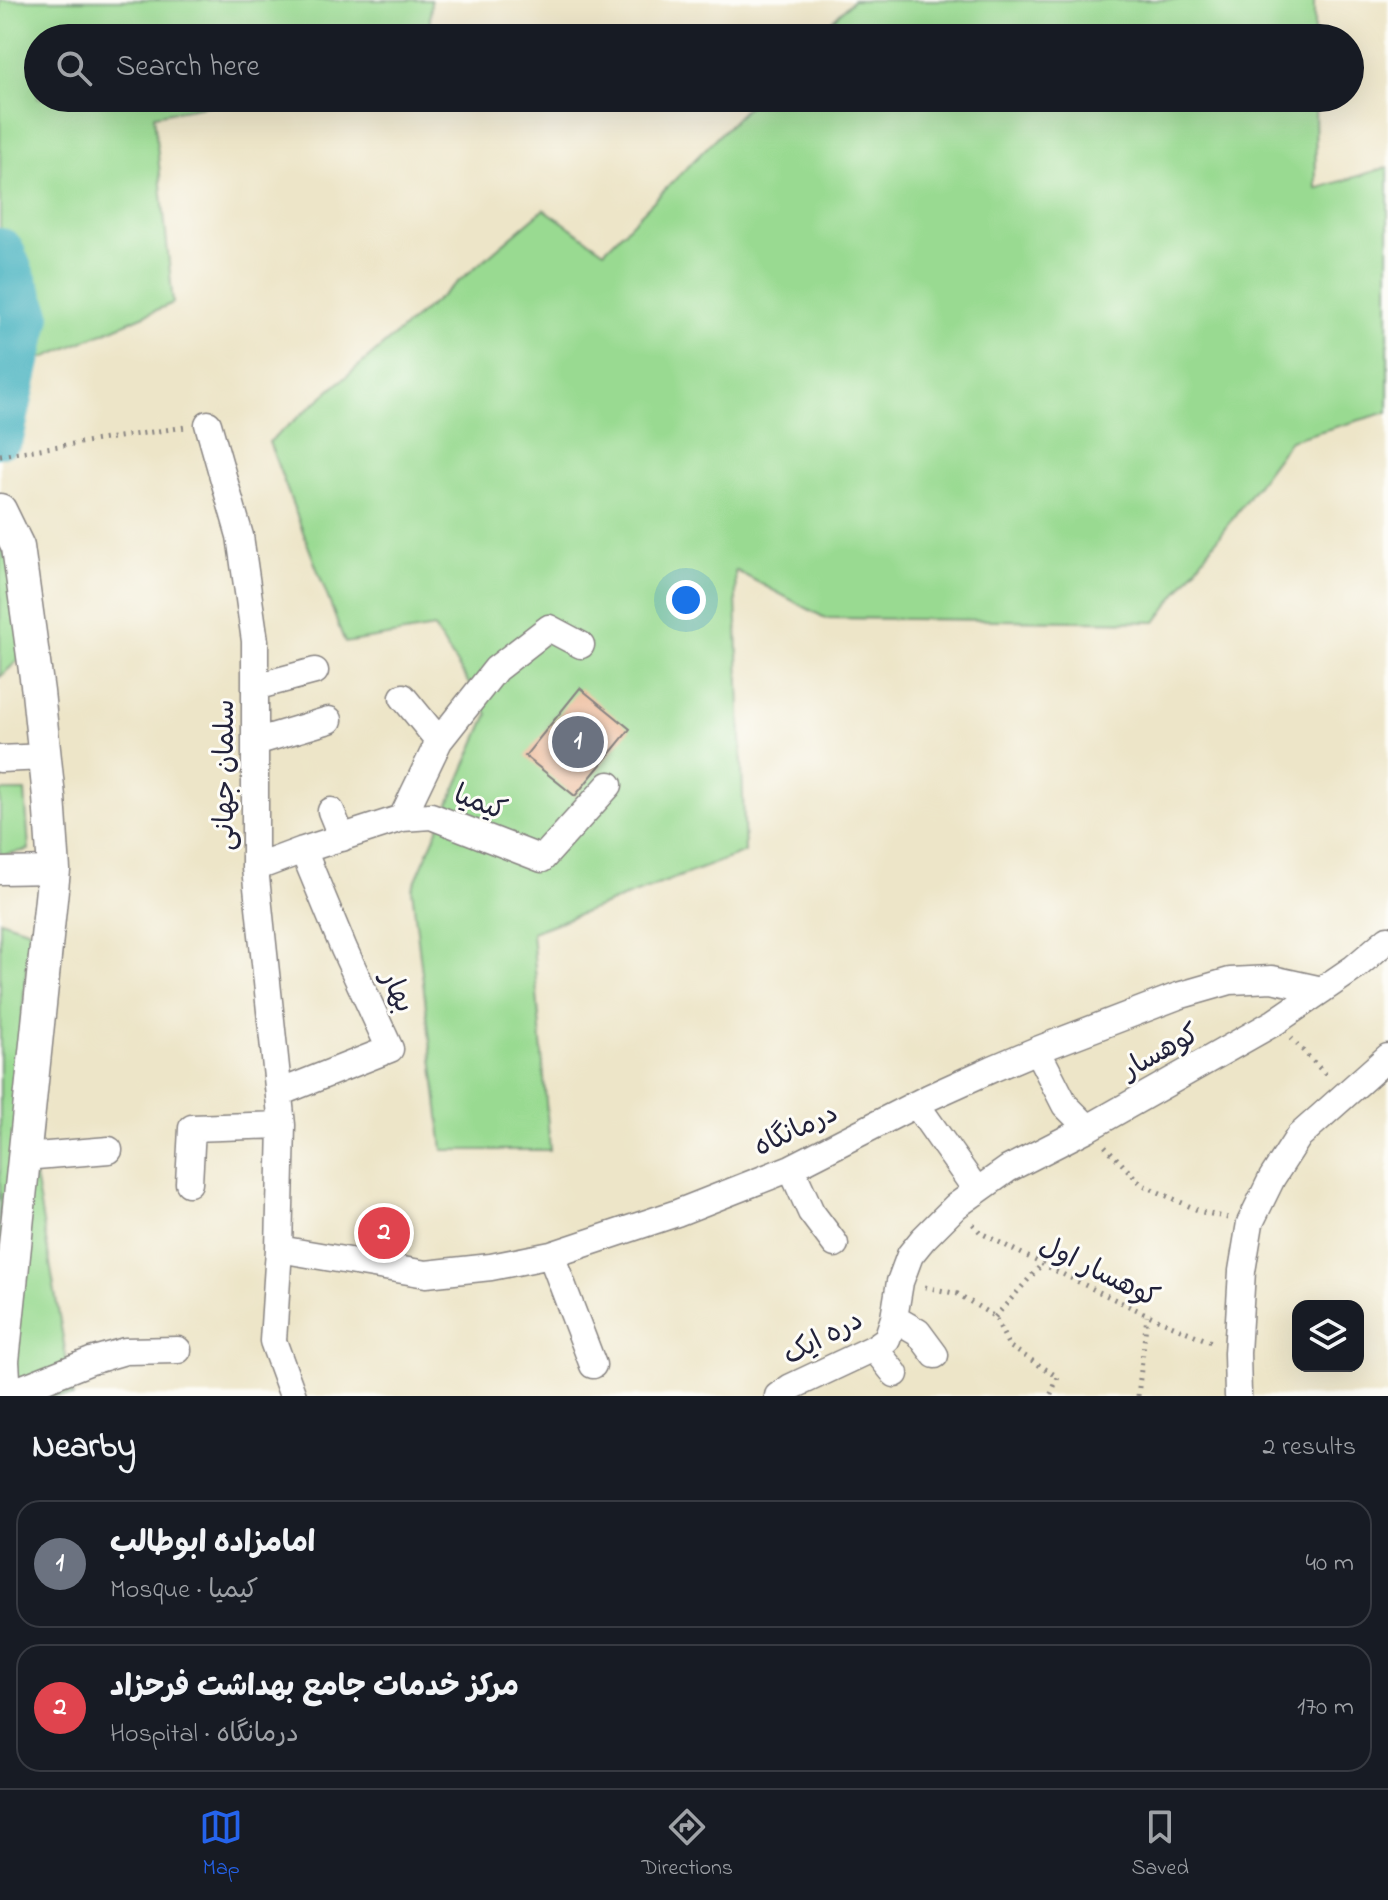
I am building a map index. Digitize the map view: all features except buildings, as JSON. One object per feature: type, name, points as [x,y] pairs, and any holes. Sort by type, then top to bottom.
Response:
[{"type":"street","name":"سلمان جهانی","points":[[208,424],[240,536],[255,641],[255,868],[282,1125],[273,1341],[293,1396]]},
{"type":"street","points":[[0,510],[18,547],[38,692],[54,870],[3,1361],[5,1396],[91,1361],[125,1351],[178,1350]]},
{"type":"street","points":[[402,818],[439,741],[496,669],[549,628],[581,645]]},
{"type":"street","points":[[255,687],[315,671]]},
{"type":"street","points":[[403,697],[439,741]]},
{"type":"street","points":[[255,742],[329,720]]},
{"type":"street","points":[[0,759],[45,757]]},
{"type":"street","name":"کیمیا","points":[[255,868],[402,818],[431,816],[542,859],[609,785]]},
{"type":"street","points":[[331,811],[342,838]]},
{"type":"street","name":"بهار","points":[[279,1093],[390,1049],[303,850]]},
{"type":"street","points":[[0,871],[54,870]]},
{"type":"street","name":"کوهسار","points":[[967,1198],[1008,1169],[1088,1128],[1275,1022],[1354,968],[1388,939]]},
{"type":"street","name":"درمانگاه","points":[[279,1249],[426,1274],[491,1267],[551,1255],[677,1213],[791,1168],[916,1104],[1037,1050],[1178,996],[1230,981],[1272,979],[1322,990]]},
{"type":"street","points":[[1037,1050],[1065,1105],[1088,1128]]},
{"type":"street","points":[[1238,1396],[1242,1271],[1250,1223],[1272,1178],[1299,1136],[1388,1057]]},
{"type":"street","points":[[916,1104],[967,1198]]},
{"type":"street","points":[[189,1183],[192,1128],[282,1125]]},
{"type":"street","points":[[24,1157],[109,1150]]},
{"type":"street","points":[[791,1168],[811,1212],[835,1244]]},
{"type":"street","name":"دره ایک","points":[[778,1396],[887,1339],[900,1282],[910,1255],[967,1198]]},
{"type":"street","points":[[551,1255],[593,1365]]},
{"type":"street","points":[[894,1318],[918,1332],[935,1355]]},
{"type":"street","points":[[874,1348],[895,1374]]},
{"type":"path","points":[[0,455],[208,424]]},
{"type":"path","points":[[1275,1022],[1346,1096]]},
{"type":"path","points":[[1088,1128],[1141,1184],[1202,1212],[1250,1223]]},
{"type":"path","name":"کوهسار اول","points":[[967,1198],[981,1233],[1147,1316],[1237,1353]]},
{"type":"path","points":[[995,1317],[1042,1264]]},
{"type":"path","points":[[900,1282],[958,1294],[995,1317],[1009,1346],[1058,1377],[1050,1396]]},
{"type":"path","points":[[1138,1396],[1147,1316]]},
{"type":"green space","points":[[0,0],[431,0],[430,24],[24,24],[24,112],[171,112],[154,115],[173,303],[44,358],[0,337]]},
{"type":"green space","points":[[853,0],[1314,0],[1314,24],[829,24]]},
{"type":"green space","points":[[742,112],[1315,112],[1316,189],[1388,167],[1388,412],[1290,440],[1156,622],[825,618],[735,570],[745,852],[532,932],[550,1150],[443,1150],[412,889],[488,714],[434,628],[345,643],[269,442],[544,209],[604,251]]},
{"type":"green space","points":[[0,546],[10,561],[23,656],[0,677]]},
{"type":"green space","points":[[0,791],[25,791],[29,850],[0,855]]},
{"type":"green space","points":[[0,920],[30,930],[17,1073],[73,1396],[0,1396]]},
{"type":"waterway","points":[[0,253],[26,315],[0,433]]},
{"type":"place","name":"امامزاده ابوطالب","points":[[578,742]]},
{"type":"place","name":"مركز خدمات جامع بهداشت فرحزاد","points":[[384,1233]]}]
